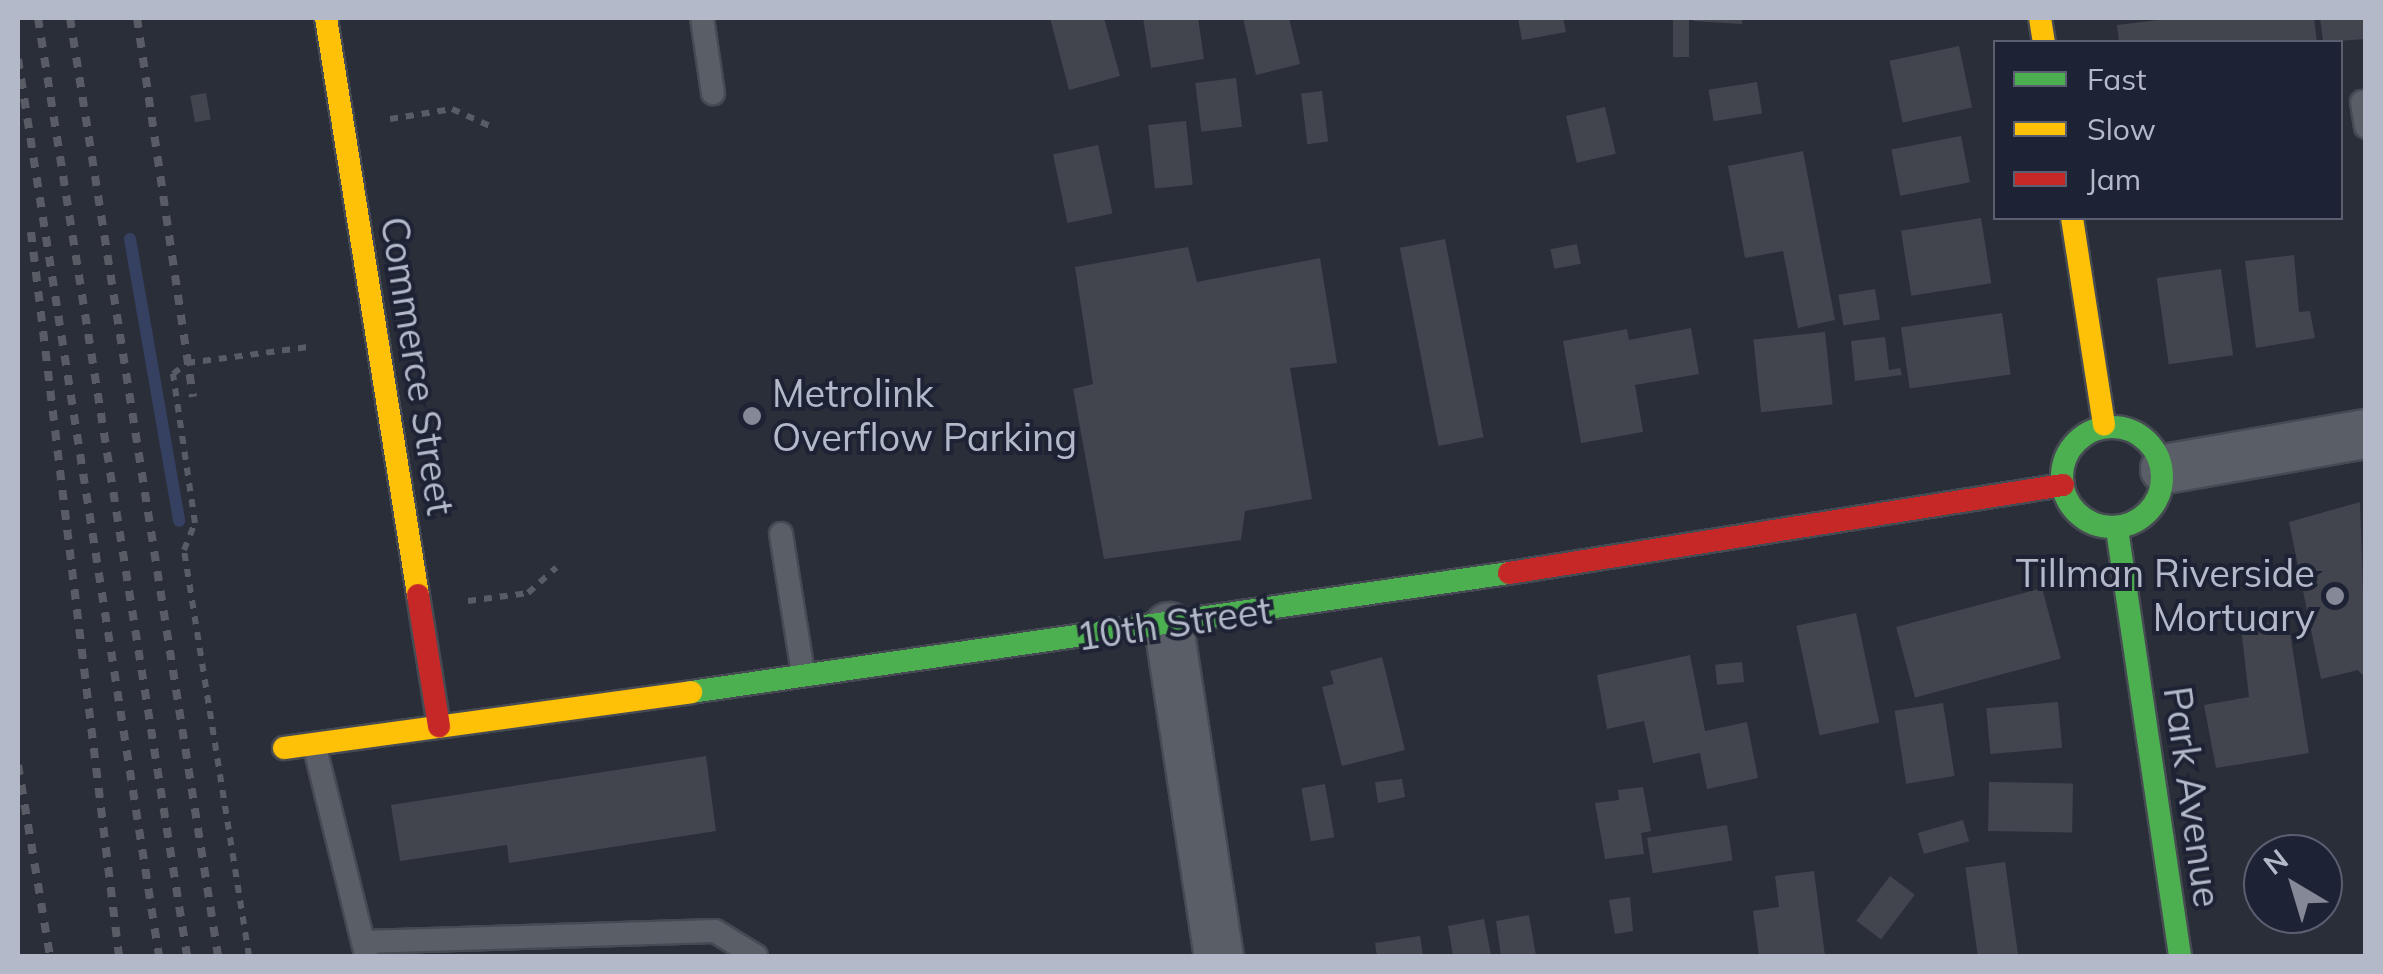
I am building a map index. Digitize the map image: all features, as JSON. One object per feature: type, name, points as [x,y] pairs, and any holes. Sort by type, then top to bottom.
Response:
[{"type":"street","name":"Commerce Street","points":[[326,18],[439,726]]},
{"type":"street","points":[[2072,220],[2104,425]]},
{"type":"street","points":[[2104,425],[2146,440],[2166,469]]},
{"type":"street","points":[[2104,425],[2072,446],[2063,485],[2083,518],[2117,530],[2156,503],[2166,469]]},
{"type":"street","points":[[2166,469],[2366,434]]},
{"type":"street","name":"10th Street","points":[[284,748],[804,673],[1169,627],[2063,485]]},
{"type":"street","name":"Park Avenue","points":[[2117,530],[2180,956]]},
{"type":"street","points":[[1169,627],[1219,956]]},
{"type":"lane","points":[[702,18],[713,93]]},
{"type":"lane","points":[[2362,102],[2366,128]]},
{"type":"lane","points":[[780,534],[804,673]]},
{"type":"lane","points":[[314,744],[365,949],[715,931],[756,956]]},
{"type":"path","points":[[390,119],[452,109],[492,127]]},
{"type":"path","points":[[249,956],[184,550],[194,523],[173,374],[187,363],[308,347]]},
{"type":"path","points":[[462,602],[528,594],[556,568]]},
{"type":"building","points":[[1050,18],[1104,18],[1120,76],[1069,90]]},
{"type":"building","points":[[1143,18],[1198,18],[1204,59],[1151,68]]},
{"type":"building","points":[[1243,18],[1289,18],[1300,64],[1256,75]]},
{"type":"building","points":[[1518,18],[1563,18],[1566,32],[1522,40]]},
{"type":"building","points":[[1673,18],[1689,18],[1689,57],[1673,57]]},
{"type":"building","points":[[1742,18],[1742,24],[1693,21]]},
{"type":"building","points":[[2174,18],[2314,18],[2317,40],[2119,40],[2117,25]]},
{"type":"building","points":[[2320,18],[2366,18],[2366,39],[2323,40]]},
{"type":"building","points":[[1959,46],[1972,108],[1903,122],[1890,61]]},
{"type":"building","points":[[1236,78],[1242,127],[1201,132],[1195,83]]},
{"type":"building","points":[[1757,82],[1762,114],[1714,121],[1709,90]]},
{"type":"building","points":[[1322,91],[1328,142],[1307,144],[1301,94]]},
{"type":"building","points":[[206,93],[211,120],[195,122],[190,96]]},
{"type":"building","points":[[1605,107],[1616,154],[1577,163],[1566,116]]},
{"type":"building","points":[[1186,121],[1193,185],[1155,189],[1148,125]]},
{"type":"building","points":[[1961,136],[1970,182],[1900,196],[1891,150]]},
{"type":"building","points":[[1098,145],[1113,213],[1068,223],[1053,155]]},
{"type":"building","points":[[1803,151],[1835,320],[1798,328],[1783,251],[1745,258],[1728,166]]},
{"type":"building","points":[[1981,218],[1991,283],[1911,296],[1901,231]]},
{"type":"building","points":[[1445,239],[1484,437],[1438,446],[1400,248]]},
{"type":"building","points":[[1577,244],[1581,264],[1554,269],[1550,249]]},
{"type":"building","points":[[1188,247],[1197,282],[1320,258],[1337,363],[1290,368],[1312,499],[1245,511],[1241,540],[1104,559],[1073,389],[1093,384],[1075,267]]},
{"type":"building","points":[[2294,255],[2299,312],[2310,311],[2315,338],[2256,348],[2245,261]]},
{"type":"building","points":[[2221,269],[2233,355],[2169,364],[2157,278]]},
{"type":"building","points":[[1875,289],[1880,320],[1843,325],[1838,295]]},
{"type":"building","points":[[2002,313],[2011,374],[1910,389],[1901,327]]},
{"type":"building","points":[[1691,328],[1699,374],[1635,385],[1643,432],[1581,443],[1563,341],[1627,329],[1629,340]]},
{"type":"building","points":[[1825,332],[1833,405],[1761,412],[1753,340]]},
{"type":"building","points":[[1885,337],[1889,370],[1900,368],[1902,375],[1855,381],[1851,341]]},
{"type":"building","name":"Tillman Riverside Mortuary","points":[[2360,502],[2366,679],[2358,670],[2321,679],[2289,522]]},
{"type":"building","points":[[2042,588],[2061,659],[1915,698],[1896,627]]},
{"type":"building","points":[[1856,613],[1879,723],[1820,735],[1796,626]]},
{"type":"building","points":[[2288,620],[2309,753],[2216,768],[2204,705],[2249,697],[2241,628]]},
{"type":"building","points":[[1690,655],[1705,731],[1747,722],[1758,778],[1707,789],[1700,753],[1653,763],[1644,721],[1607,729],[1597,675]]},
{"type":"building","points":[[1382,657],[1405,750],[1342,766],[1322,687],[1334,684],[1330,671]]},
{"type":"building","points":[[1742,662],[1744,682],[1717,685],[1715,665]]},
{"type":"building","points":[[2058,702],[2062,748],[1990,754],[1986,708]]},
{"type":"building","points":[[1943,703],[1955,776],[1906,784],[1895,711]]},
{"type":"building","points":[[706,756],[716,831],[509,863],[507,845],[400,861],[391,805]]},
{"type":"building","points":[[1402,779],[1405,797],[1378,803],[1375,782]]},
{"type":"building","points":[[1989,782],[2073,783],[2072,832],[1988,831]]},
{"type":"building","points":[[1325,784],[1334,837],[1311,841],[1301,788]]},
{"type":"building","points":[[1643,787],[1651,831],[1641,833],[1644,854],[1605,859],[1595,803],[1619,800],[1618,790]]},
{"type":"building","points":[[1963,820],[1969,841],[1924,854],[1918,833]]},
{"type":"building","points":[[1727,825],[1733,861],[1653,873],[1647,838]]},
{"type":"building","points":[[2005,862],[2018,956],[1978,956],[1965,868]]},
{"type":"building","points":[[1814,871],[1825,956],[1759,956],[1753,911],[1779,907],[1775,876]]},
{"type":"building","points":[[1890,876],[1915,895],[1881,939],[1856,921]]},
{"type":"building","points":[[1630,897],[1633,931],[1615,934],[1609,900]]},
{"type":"building","points":[[1529,915],[1536,956],[1501,956],[1496,921]]},
{"type":"building","points":[[1484,919],[1491,955],[1453,956],[1448,926]]},
{"type":"building","points":[[1420,936],[1423,956],[1377,956],[1375,943]]},
{"type":"waterway","points":[[130,239],[179,521]]},
{"type":"railway","points":[[38,18],[187,956]]},
{"type":"railway","points":[[70,18],[218,956]]},
{"type":"railway","points":[[137,18],[193,397]]},
{"type":"railway","points":[[18,59],[159,956]]},
{"type":"railway","points":[[31,232],[119,956]]},
{"type":"railway","points":[[18,765],[50,956]]},
{"type":"traffic: fast","points":[[2112,427],[2131,430],[2148,441],[2159,458],[2162,477],[2159,496],[2148,513],[2131,524],[2112,527],[2093,524],[2076,513],[2065,496],[2062,477],[2065,458],[2076,441],[2093,430],[2112,427]]},
{"type":"traffic: fast","points":[[2117,529],[2180,956]]},
{"type":"traffic: fast","points":[[691,692],[1509,573]]},
{"type":"traffic: slow","points":[[326,18],[418,595]]},
{"type":"traffic: slow","points":[[2040,18],[2044,40]]},
{"type":"traffic: slow","points":[[2072,220],[2104,425]]},
{"type":"traffic: slow","points":[[284,748],[691,692]]},
{"type":"traffic: jam","points":[[1509,573],[2063,485]]},
{"type":"traffic: jam","points":[[418,595],[439,726]]},
{"type":"place","name":"Metrolink Overflow Parking","points":[[752,416]]},
{"type":"place","name":"Tillman Riverside Mortuary","points":[[2335,596]]}]
